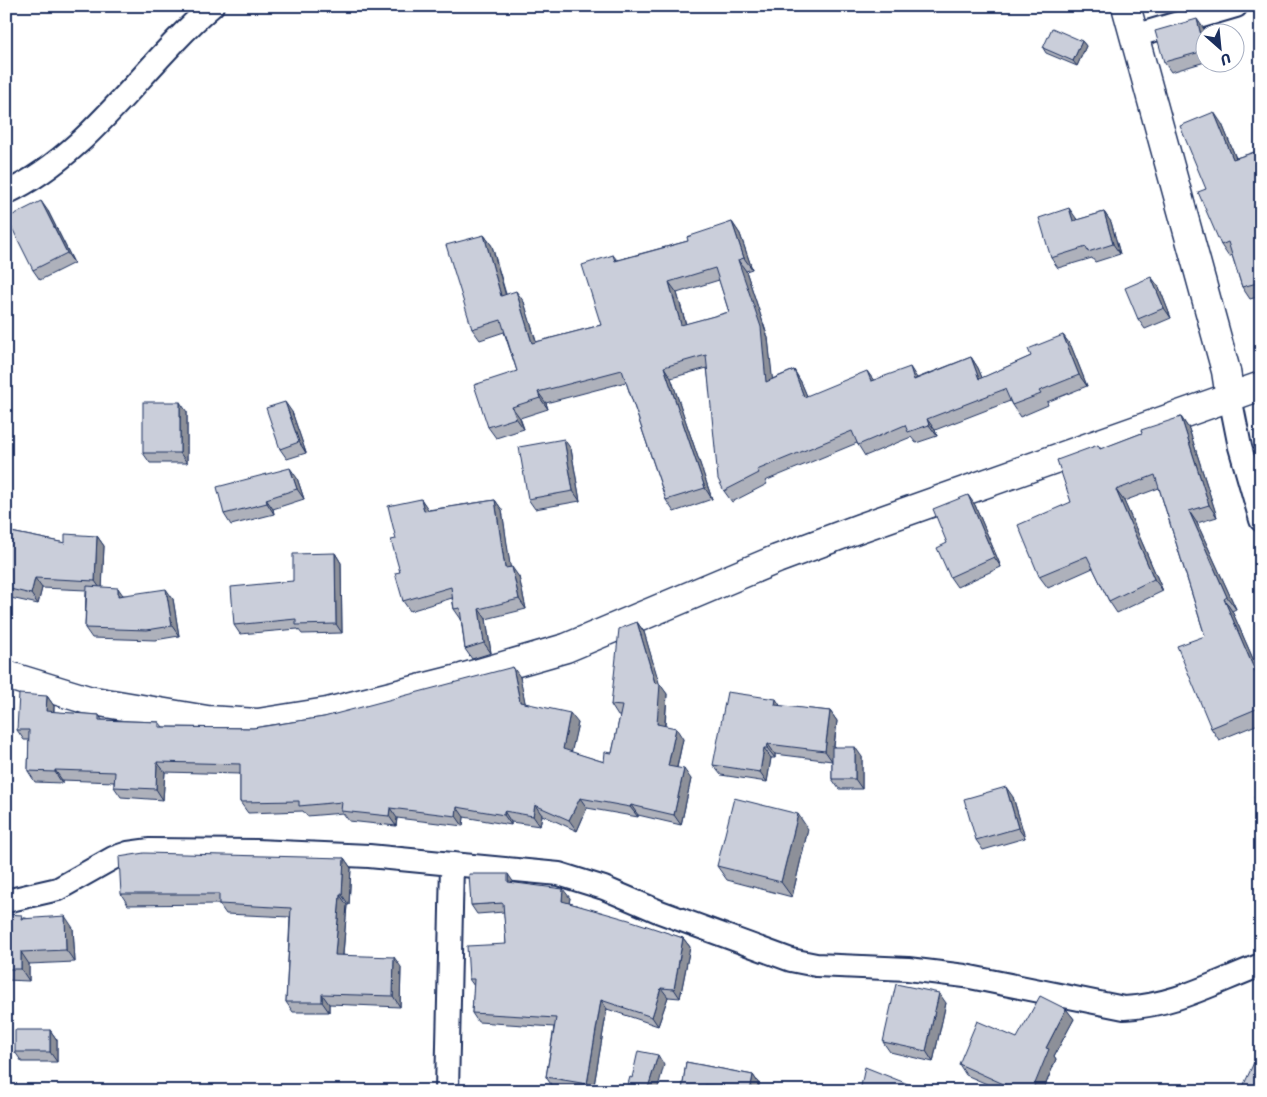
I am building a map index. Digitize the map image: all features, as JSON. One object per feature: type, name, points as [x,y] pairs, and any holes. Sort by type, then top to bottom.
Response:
[{"type":"street","points":[[6,193],[25,185],[82,141],[162,53],[212,6]]},
{"type":"street","points":[[1126,6],[1226,371],[1240,447],[1261,520]]},
{"type":"street","points":[[1134,36],[1236,6]]},
{"type":"street","points":[[6,675],[88,700],[207,720],[258,723],[327,712],[479,673],[566,648],[805,548],[1261,386]]},
{"type":"street","points":[[6,901],[58,889],[113,858],[128,853],[150,850],[266,851],[369,856],[559,874],[604,888],[660,912],[791,960],[808,964],[908,969],[965,976],[1124,1008],[1150,1006],[1178,999],[1261,965]]},
{"type":"street","points":[[447,1091],[452,864]]},
{"type":"building","points":[[1197,19],[1198,22],[1194,22],[1194,54],[1164,62],[1155,31]]},
{"type":"building","points":[[1052,28],[1082,41],[1073,61],[1043,48]]},
{"type":"building","points":[[1214,112],[1233,159],[1261,150],[1261,282],[1242,287],[1228,242],[1221,245],[1198,192],[1206,189],[1180,126]]},
{"type":"building","points":[[41,201],[67,253],[33,270],[7,218]]},
{"type":"building","points":[[1069,208],[1073,221],[1104,212],[1113,244],[1088,252],[1086,247],[1051,258],[1039,218]]},
{"type":"building","points":[[732,222],[744,258],[738,260],[761,327],[766,382],[794,370],[804,397],[867,371],[871,381],[910,367],[914,380],[971,357],[979,379],[1031,356],[1028,349],[1063,335],[1079,375],[1039,391],[1041,394],[1012,405],[1005,389],[927,419],[929,425],[908,432],[905,425],[858,445],[852,431],[757,470],[759,473],[724,491],[718,479],[706,355],[664,367],[705,488],[666,500],[622,370],[538,392],[540,398],[512,407],[516,418],[488,427],[474,385],[517,371],[501,320],[472,329],[446,245],[484,235],[501,296],[516,291],[532,343],[601,325],[582,265],[613,255],[615,261],[688,241],[687,237]],"holes":[[[715,268],[729,312],[681,325],[669,282]]]},
{"type":"building","points":[[1151,277],[1164,308],[1138,319],[1125,288]]},
{"type":"building","points":[[143,402],[180,402],[180,453],[143,453]]},
{"type":"building","points":[[285,402],[299,442],[280,449],[266,408]]},
{"type":"building","points":[[1181,417],[1209,505],[1189,511],[1227,597],[1224,599],[1261,685],[1261,707],[1211,728],[1177,646],[1205,636],[1155,475],[1116,490],[1154,579],[1109,601],[1087,556],[1039,576],[1018,525],[1071,502],[1057,460],[1098,445],[1100,449],[1142,433],[1141,430]]},
{"type":"building","points":[[564,439],[573,491],[528,499],[519,447]]},
{"type":"building","points":[[290,468],[297,489],[266,499],[267,503],[224,514],[217,487]]},
{"type":"building","points":[[968,495],[994,557],[950,577],[937,548],[947,543],[933,509]]},
{"type":"building","points":[[421,499],[424,511],[495,500],[505,568],[512,567],[519,599],[479,609],[484,643],[465,649],[460,608],[454,609],[451,587],[403,601],[395,573],[400,572],[391,540],[396,539],[388,506]]},
{"type":"building","points":[[6,531],[65,543],[65,534],[97,536],[95,581],[35,578],[31,594],[6,588]]},
{"type":"building","points":[[335,553],[336,624],[296,625],[296,619],[234,625],[231,587],[293,581],[293,554]]},
{"type":"building","points":[[87,586],[118,588],[118,596],[166,589],[172,626],[147,630],[85,628]]},
{"type":"building","points":[[637,622],[655,683],[660,684],[657,724],[676,728],[668,766],[684,769],[674,815],[631,805],[630,807],[580,798],[569,820],[535,805],[533,816],[504,811],[504,815],[457,807],[456,816],[390,808],[389,816],[341,811],[342,802],[299,806],[299,801],[240,802],[240,764],[157,762],[156,789],[114,787],[115,772],[28,771],[29,730],[17,730],[19,694],[47,696],[46,711],[99,715],[99,720],[159,722],[159,727],[253,728],[324,717],[513,667],[520,702],[570,713],[563,749],[604,762],[605,752],[612,753],[622,706],[611,705],[619,629]]},
{"type":"building","points":[[727,692],[776,699],[775,705],[830,711],[825,751],[768,744],[767,748],[764,748],[760,772],[713,765]]},
{"type":"building","points":[[832,747],[855,747],[855,779],[832,779]]},
{"type":"building","points":[[1006,787],[1018,828],[976,840],[964,799]]},
{"type":"building","points":[[1261,794],[1261,810],[1254,797]]},
{"type":"building","points":[[734,798],[798,814],[781,882],[717,866]]},
{"type":"building","points":[[144,853],[344,858],[335,955],[394,957],[393,996],[322,994],[322,1002],[286,1002],[291,908],[219,904],[219,894],[121,894],[119,857]]},
{"type":"building","points":[[469,874],[508,874],[508,882],[563,889],[562,901],[683,938],[674,989],[661,988],[652,1017],[601,1000],[587,1084],[546,1077],[556,1018],[472,1013],[474,979],[469,979],[467,946],[506,944],[503,903],[471,905]]},
{"type":"building","points":[[6,914],[22,915],[21,919],[65,916],[66,950],[21,952],[21,969],[6,969]]},
{"type":"building","points":[[896,984],[939,993],[926,1051],[883,1042]]},
{"type":"building","points":[[1040,996],[1066,1009],[1046,1048],[1049,1049],[1032,1091],[1019,1091],[959,1064],[977,1021],[1017,1038]]},
{"type":"building","points":[[15,1030],[50,1030],[50,1052],[15,1052]]},
{"type":"building","points":[[1261,1047],[1261,1091],[1241,1091]]},
{"type":"building","points":[[638,1051],[658,1055],[647,1091],[626,1091],[630,1077],[632,1078]]},
{"type":"building","points":[[686,1062],[753,1075],[750,1091],[705,1085],[704,1091],[682,1091]]},
{"type":"building","points":[[865,1067],[918,1088],[917,1091],[860,1091]]}]
